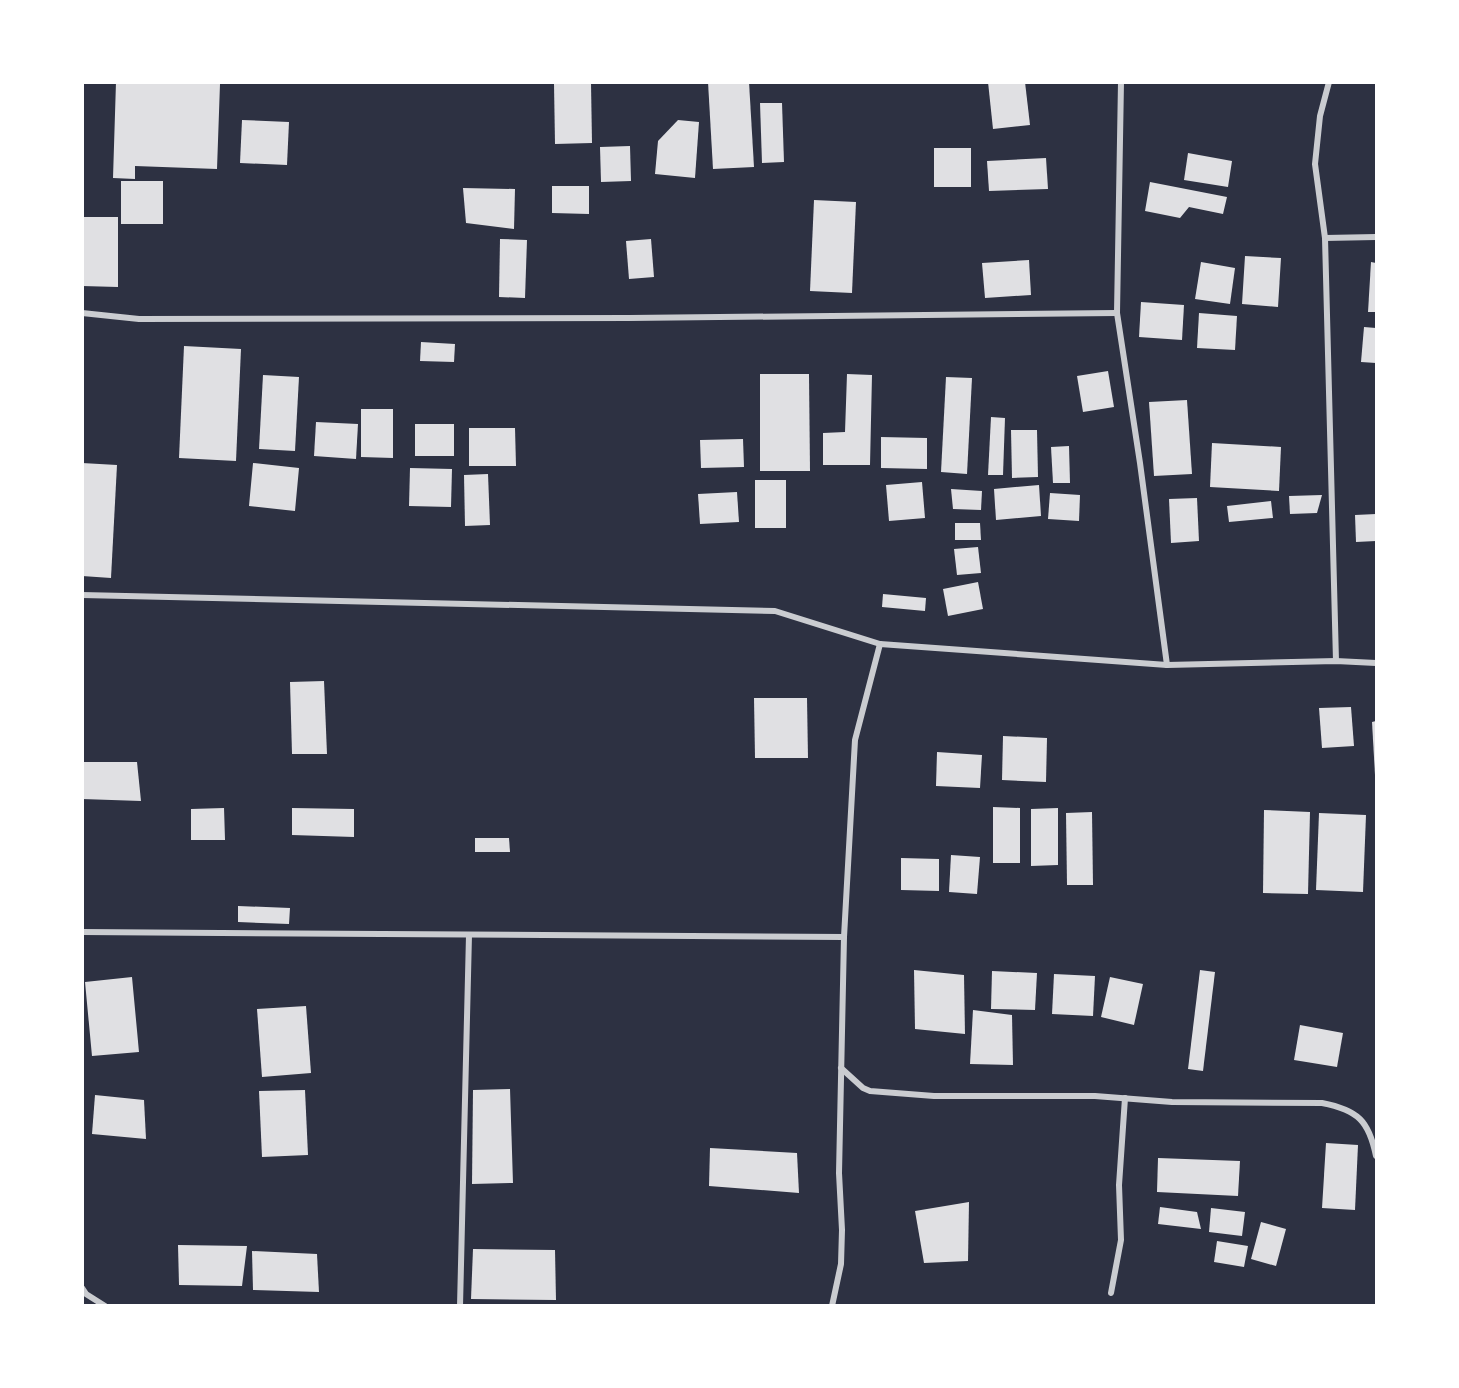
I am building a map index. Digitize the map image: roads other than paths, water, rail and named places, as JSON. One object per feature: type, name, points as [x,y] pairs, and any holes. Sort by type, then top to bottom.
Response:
[{"type":"street","points":[[1121,82],[1117,313],[1147,509],[1167,665]]},
{"type":"street","points":[[1329,82],[1320,116],[1315,164],[1325,238],[1336,662]]},
{"type":"street","points":[[1325,238],[1377,237]]},
{"type":"street","points":[[82,314],[139,319],[319,319],[1117,313]]},
{"type":"street","points":[[82,595],[775,611],[880,645],[1167,665],[1377,663]]},
{"type":"street","points":[[832,1305],[842,1253],[839,1173],[844,937],[855,740],[880,645]]},
{"type":"street","points":[[82,932],[844,937]]},
{"type":"street","points":[[460,1305],[469,935]]},
{"type":"street","points":[[842,1068],[863,1088],[870,1091],[934,1096],[1095,1096],[1172,1102],[1322,1103],[1341,1106],[1354,1113],[1365,1124],[1372,1136],[1377,1156]]},
{"type":"street","points":[[1111,1293],[1121,1240],[1119,1185],[1125,1098]]},
{"type":"street","points":[[82,1288],[86,1294],[105,1305]]}]
